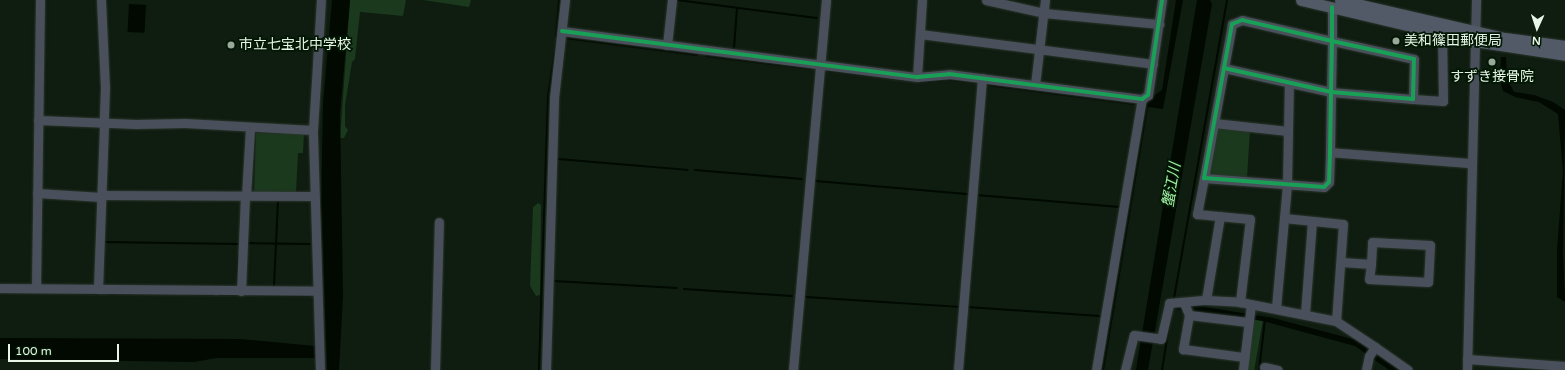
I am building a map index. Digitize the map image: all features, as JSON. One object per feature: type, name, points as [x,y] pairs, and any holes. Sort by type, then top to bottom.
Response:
[{"type":"main road","points":[[1301,0],[1336,4],[1474,36],[1565,54]]},
{"type":"main road","points":[[1336,4],[1442,33],[1565,46]]},
{"type":"street","points":[[36,288],[40,0]]},
{"type":"street","points":[[98,289],[105,87],[101,0]]},
{"type":"street","points":[[320,370],[313,196],[313,130],[321,0]]},
{"type":"street","points":[[546,370],[554,98],[565,0]]},
{"type":"street","points":[[667,44],[672,0]]},
{"type":"street","points":[[793,370],[826,0]]},
{"type":"street","points":[[917,77],[922,0]]},
{"type":"street","points":[[986,0],[1044,13],[1159,24]]},
{"type":"street","points":[[1034,85],[1045,0]]},
{"type":"street","points":[[562,31],[917,77],[949,74],[1142,99],[1148,95],[1162,0]]},
{"type":"street","points":[[1467,370],[1476,0]]},
{"type":"street","points":[[1204,178],[1324,187],[1329,182],[1332,40],[1336,4]]},
{"type":"street","points":[[1243,370],[1249,314],[1240,302],[1250,219],[1198,214],[1232,24],[1242,20],[1414,59],[1412,99]]},
{"type":"street","points":[[1224,68],[1289,84],[1331,92],[1443,101],[1442,33]]},
{"type":"street","points":[[920,34],[1153,64]]},
{"type":"street","points":[[958,370],[982,78]]},
{"type":"street","points":[[1276,308],[1287,184],[1289,84]]},
{"type":"street","points":[[1096,370],[1142,99]]},
{"type":"street","points":[[38,120],[104,123],[185,123],[250,128],[313,130]]},
{"type":"street","points":[[1214,123],[1288,131]]},
{"type":"street","points":[[241,290],[250,128]]},
{"type":"street","points":[[1330,152],[1471,163]]},
{"type":"street","points":[[37,193],[101,196],[313,196]]},
{"type":"street","points":[[1206,300],[1220,216]]},
{"type":"street","points":[[1284,218],[1343,224],[1336,321]]},
{"type":"street","points":[[1306,314],[1312,221]]},
{"type":"street","points":[[436,370],[439,222]]},
{"type":"street","points":[[1372,242],[1430,245],[1428,282],[1369,279],[1371,264],[1372,242]]},
{"type":"street","points":[[1340,262],[1371,264]]},
{"type":"street","points":[[0,288],[317,291]]},
{"type":"street","points":[[1125,370],[1134,335],[1159,339],[1162,336],[1169,303],[1184,303],[1206,300],[1240,302]]},
{"type":"street","points":[[1184,303],[1189,315],[1183,349],[1244,358]]},
{"type":"street","points":[[1189,315],[1249,314],[1276,308],[1336,321],[1372,351],[1408,370]]},
{"type":"street","points":[[1366,370],[1372,351]]},
{"type":"street","points":[[1467,359],[1565,366]]},
{"type":"street","points":[[1264,367],[1278,370]]},
{"type":"green space","points":[[350,0],[406,0],[403,16],[360,12],[355,59],[352,62],[345,105],[345,126],[348,130],[344,138],[340,138]]},
{"type":"green space","points":[[423,0],[471,0],[469,7]]},
{"type":"green space","points":[[1218,127],[1250,130],[1247,178],[1212,175],[1209,172]]},
{"type":"green space","points":[[256,133],[304,134],[303,153],[298,153],[296,193],[254,192]]},
{"type":"green space","points":[[538,203],[541,205],[540,295],[536,296],[530,286],[533,207]]},
{"type":"green space","points":[[1252,319],[1263,321],[1254,370],[1243,369]]},
{"type":"water","points":[[332,0],[350,0],[340,113],[343,296],[339,370],[327,370],[321,206],[323,105]]},
{"type":"water","points":[[1176,0],[1183,0],[1163,109],[1148,107],[1104,370],[1099,370],[1145,102],[1162,90]]},
{"type":"water","name":"蟹江川","points":[[1197,0],[1210,0],[1212,4],[1148,370],[1136,370]]},
{"type":"water","points":[[129,4],[146,5],[145,33],[128,32]]},
{"type":"water","points":[[1501,57],[1506,57],[1507,78],[1514,92],[1534,95],[1553,102],[1565,110],[1563,254],[1565,302],[1557,297],[1557,250],[1563,171],[1558,114],[1539,102],[1515,97],[1503,91],[1500,80]]},
{"type":"water","points":[[1192,305],[1273,318],[1356,340],[1398,370],[1389,370],[1355,346],[1263,321],[1195,311]]},
{"type":"water","points":[[0,338],[240,339],[315,346],[315,358],[216,358],[194,362],[0,359]]},
{"type":"waterway","points":[[556,36],[559,0]]},
{"type":"waterway","points":[[677,0],[817,18]]},
{"type":"waterway","points":[[1174,298],[1227,0]]},
{"type":"waterway","points":[[734,48],[737,8]]},
{"type":"waterway","points":[[539,370],[548,97],[557,37]]},
{"type":"waterway","points":[[565,38],[697,55]]},
{"type":"waterway","points":[[706,56],[812,69]]},
{"type":"waterway","points":[[828,71],[921,82],[950,80],[977,83]]},
{"type":"waterway","points":[[987,85],[1134,104]]},
{"type":"waterway","points":[[558,159],[688,170]]},
{"type":"waterway","points":[[695,170],[802,179]]},
{"type":"waterway","points":[[816,181],[969,194]]},
{"type":"waterway","points":[[976,195],[1119,207]]},
{"type":"waterway","points":[[274,286],[278,200]]},
{"type":"waterway","points":[[103,242],[239,244]]},
{"type":"waterway","points":[[246,243],[310,244]]},
{"type":"waterway","points":[[237,286],[238,255]]},
{"type":"waterway","points":[[554,281],[677,288]]},
{"type":"waterway","points":[[684,289],[792,296]]},
{"type":"waterway","points":[[67,293],[99,294]]},
{"type":"waterway","points":[[108,294],[175,294]]},
{"type":"waterway","points":[[186,294],[212,295]]},
{"type":"waterway","points":[[219,295],[244,295]]},
{"type":"waterway","points":[[251,295],[310,296]]},
{"type":"waterway","points":[[806,297],[959,307]]},
{"type":"waterway","points":[[967,307],[1100,316]]},
{"type":"waterway","points":[[1173,307],[1183,310]]},
{"type":"waterway","points":[[1162,370],[1172,308]]},
{"type":"waterway","points":[[1259,370],[1265,320]]},
{"type":"cycle path","points":[[562,31],[917,77],[949,74],[1142,99],[1148,95],[1162,0]]},
{"type":"cycle path","points":[[1224,68],[1331,92],[1413,99],[1414,59],[1332,41],[1242,20],[1232,24],[1204,178],[1324,187],[1329,182],[1330,152],[1331,92],[1332,41],[1332,7]]},
{"type":"place","name":"美和篠田郵便局","points":[[1396,41]]},
{"type":"place","name":"市立七宝北中学校","points":[[231,45]]},
{"type":"place","name":"すずき接骨院","points":[[1492,62]]}]
